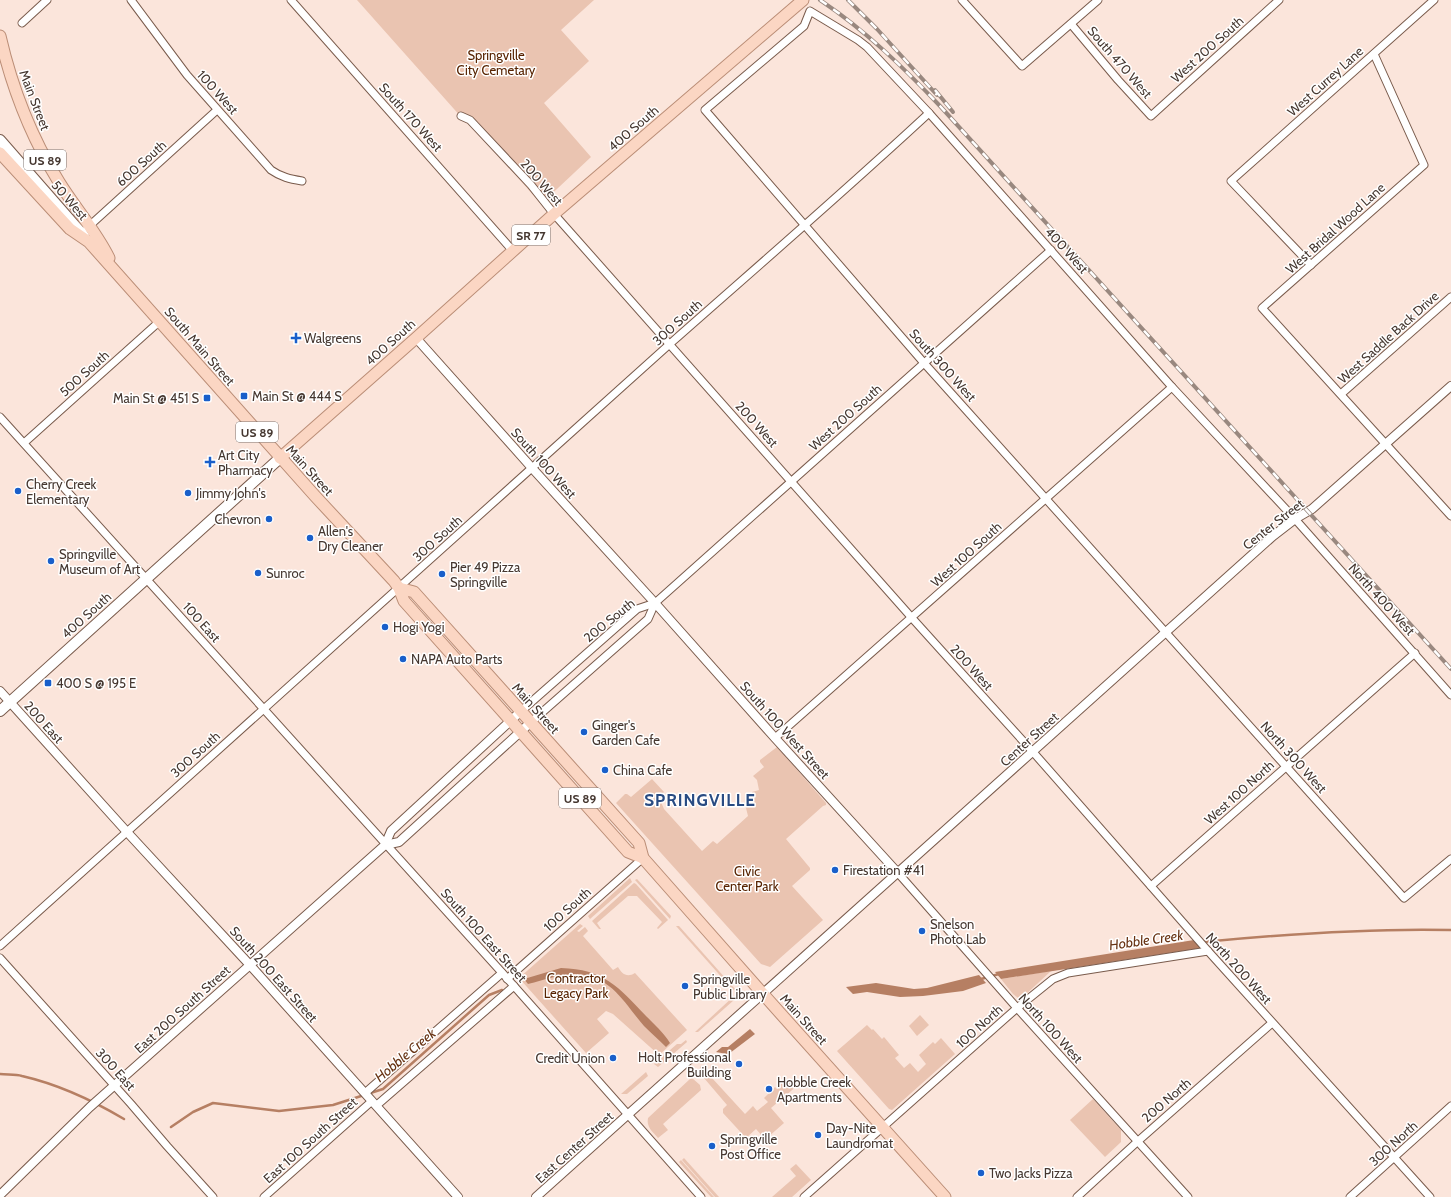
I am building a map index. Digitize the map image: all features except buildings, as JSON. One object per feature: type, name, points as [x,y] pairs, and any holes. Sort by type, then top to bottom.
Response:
[{"type":"main road","name":"400 South","points":[[0,711],[280,458],[554,214],[803,0]]},
{"type":"main road","name":"Main Street","points":[[0,36],[15,89],[45,159],[85,229],[105,250],[115,271]]},
{"type":"main road","name":"50 West","points":[[0,140],[85,229],[89,242]]},
{"type":"main road","name":"Main Street","points":[[0,153],[70,230],[89,242],[144,304]]},
{"type":"main road","name":"South Main Street","points":[[144,304],[234,406]]},
{"type":"main road","name":"Main Street","points":[[234,406],[399,588],[404,601],[628,852],[643,858]]},
{"type":"main road","name":"Main Street","points":[[399,588],[414,592],[639,843],[643,858],[945,1197]]},
{"type":"street","points":[[22,23],[47,0]]},
{"type":"street","name":"100 West","points":[[131,0],[187,75],[271,170],[288,179],[302,181]]},
{"type":"street","name":"South 170 West","points":[[291,0],[513,251]]},
{"type":"street","points":[[962,0],[1022,66],[1098,0]]},
{"type":"street","name":"West 200 South","points":[[1150,116],[1279,0]]},
{"type":"street","name":"West Currey Lane","points":[[1311,265],[1231,181],[1434,0]]},
{"type":"street","name":"South 300 West","points":[[810,11],[804,26],[705,110],[924,363],[1166,632]]},
{"type":"street","name":"400 West","points":[[810,11],[867,47],[930,113],[1172,387],[1295,519]]},
{"type":"street","name":"South 470 West","points":[[1071,24],[1150,116]]},
{"type":"street","name":"West Bridal Wood Lane","points":[[1341,394],[1262,308],[1424,165],[1374,54]]},
{"type":"street","name":"600 South","points":[[85,229],[217,110]]},
{"type":"street","name":"300 South","points":[[0,946],[670,344],[930,113]]},
{"type":"street","name":"200 West","points":[[461,116],[470,120],[531,185],[554,214],[912,618],[1033,752]]},
{"type":"street","name":"West 200 South","points":[[655,602],[1051,250]]},
{"type":"street","name":"West Saddle Back Drive","points":[[1341,394],[1451,297]]},
{"type":"street","name":"500 South","points":[[24,443],[160,321]]},
{"type":"street","name":"South 100 West","points":[[416,338],[532,468],[655,602]]},
{"type":"street","name":"Center Street","points":[[628,1115],[1273,536],[1295,519],[1312,509],[1451,386]]},
{"type":"street","name":"West 100 South","points":[[775,738],[1172,387]]},
{"type":"street","points":[[1341,394],[1451,516]]},
{"type":"street","name":"100 East","points":[[0,417],[385,845]]},
{"type":"street","name":"North 400 West","points":[[1295,519],[1451,695]]},
{"type":"street","name":"200 South","points":[[385,845],[391,831],[520,712],[637,609],[655,602]]},
{"type":"street","name":"200 South","points":[[385,845],[399,842],[530,723],[648,619],[655,602]]},
{"type":"street","name":"South 100 West Street","points":[[655,602],[775,738],[898,873]]},
{"type":"street","name":"North 300 West","points":[[1166,632],[1404,898],[1451,859]]},
{"type":"street","name":"West 100 North","points":[[1151,886],[1415,653]]},
{"type":"street","name":"200 East","points":[[0,691],[70,769]]},
{"type":"street","name":"North 200 West","points":[[1033,752],[1272,1023],[1430,1197]]},
{"type":"street","name":"South 200 East Street","points":[[70,769],[249,964],[458,1197]]},
{"type":"street","name":"East 200 South Street","points":[[0,1195],[97,1101],[249,964],[385,845]]},
{"type":"street","name":"South 100 East Street","points":[[385,845],[514,986],[701,1197]]},
{"type":"street","name":"100 South","points":[[507,979],[643,858]]},
{"type":"street","name":"North 100 West","points":[[898,873],[1017,1008],[1188,1197]]},
{"type":"street","name":"100 North","points":[[804,1197],[1017,1008],[1053,979],[1068,973],[1208,951]]},
{"type":"street","name":"300 East","points":[[0,958],[213,1197]]},
{"type":"street","name":"East 100 South Street","points":[[365,1093],[502,973]]},
{"type":"street","name":"East 100 South Street","points":[[264,1197],[373,1102],[514,986]]},
{"type":"street","name":"200 North","points":[[1077,1197],[1272,1023]]},
{"type":"street","name":"300 North","points":[[1350,1197],[1451,1106]]},
{"type":"street","name":"East Center Street","points":[[536,1197],[628,1115]]},
{"type":"green space","name":"Springville City Cemetary","points":[[357,0],[594,0],[561,30],[589,61],[544,103],[591,157],[541,204],[469,122],[462,118]]},
{"type":"green space","name":"Civic Center Park","points":[[777,747],[826,803],[826,805],[786,839],[810,868],[810,870],[792,886],[823,920],[770,967],[761,964],[616,803],[625,794],[631,797],[652,779],[664,792],[657,798],[661,802],[664,809],[702,851],[713,841],[717,844],[748,816],[745,804],[749,803],[749,800],[753,799],[752,792],[759,790],[757,780],[753,776],[764,767],[760,760]]},
{"type":"green space","points":[[630,878],[632,882],[590,919],[588,916]]},
{"type":"green space","points":[[637,879],[671,916],[670,919],[635,880]]},
{"type":"green space","points":[[634,883],[668,920],[658,929],[657,928],[662,922],[637,896],[628,896],[597,923],[601,929],[599,929],[592,921]]},
{"type":"green space","name":"Contractor Legacy Park","points":[[580,924],[583,926],[577,931],[579,932],[585,927],[588,931],[583,936],[613,970],[618,967],[621,972],[627,975],[635,973],[687,1030],[659,1055],[613,1014],[606,1011],[597,1019],[609,1033],[586,1053],[519,978]]},
{"type":"green space","points":[[676,926],[679,926],[735,989],[733,990]]},
{"type":"green space","points":[[1051,971],[1023,997],[1018,998],[1001,979]]},
{"type":"green space","points":[[734,996],[736,996],[734,1000],[698,1032],[695,1032]]},
{"type":"green space","points":[[920,1015],[929,1025],[917,1036],[909,1026]]},
{"type":"green space","points":[[867,1025],[882,1039],[884,1037],[899,1055],[895,1058],[904,1068],[910,1063],[918,1072],[926,1064],[919,1055],[933,1042],[935,1044],[941,1038],[955,1054],[892,1110],[889,1109],[837,1051]]},
{"type":"green space","points":[[686,1040],[687,1042],[658,1067],[654,1064],[677,1044],[681,1044]]},
{"type":"green space","points":[[701,1066],[745,1114],[753,1106],[757,1111],[768,1102],[764,1098],[775,1087],[777,1089],[781,1087],[778,1084],[786,1078],[790,1082],[793,1080],[798,1085],[771,1108],[784,1123],[767,1138],[765,1136],[763,1137],[756,1129],[746,1138],[723,1113],[723,1109],[727,1105],[698,1071]]},
{"type":"green space","points":[[646,1072],[648,1076],[627,1094],[621,1094]]},
{"type":"green space","points":[[692,1078],[700,1085],[701,1090],[663,1124],[668,1130],[658,1138],[649,1127],[648,1118]]},
{"type":"green space","points":[[1093,1099],[1121,1130],[1121,1142],[1105,1157],[1070,1120]]},
{"type":"green space","points":[[684,1158],[719,1197],[715,1197],[682,1160]]},
{"type":"green space","points":[[681,1160],[714,1197],[711,1197],[679,1162]]},
{"type":"green space","points":[[796,1164],[811,1180],[792,1197],[772,1197],[796,1176],[790,1169]]},
{"type":"shaded area","points":[[1194,940],[1201,948],[1001,979],[995,972]]},
{"type":"shaded area","points":[[561,968],[576,969],[588,972],[599,976],[618,988],[659,1029],[670,1043],[666,1047],[644,1026],[616,992],[599,980],[576,974],[558,976],[528,984],[524,979]]},
{"type":"shaded area","points":[[979,975],[986,983],[963,991],[923,996],[900,997],[867,992],[853,994],[846,987],[876,983],[914,989],[927,988]]},
{"type":"shaded area","points":[[750,1029],[755,1034],[730,1053],[727,1054],[716,1052],[722,1047],[728,1047]]},
{"type":"waterway","name":"Hobble Creek","points":[[1203,942],[1327,932],[1451,930]]},
{"type":"waterway","name":"Hobble Creek","points":[[981,979],[999,974]]},
{"type":"waterway","name":"Hobble Creek","points":[[171,1127],[193,1112],[213,1103],[279,1111],[333,1105],[383,1089],[489,995],[502,990]]},
{"type":"waterway","name":"Hobble Creek","points":[[0,1074],[19,1075],[48,1083],[87,1099],[124,1119]]},
{"type":"railway","points":[[820,0],[868,36],[912,77],[940,106],[1451,669]]},
{"type":"railway","points":[[848,0],[877,29],[937,95]]},
{"type":"railway","points":[[935,90],[953,112]]},
{"type":"place","name":"Walgreens","points":[[296,338]]},
{"type":"place","name":"Main St @ 444 S","points":[[244,396]]},
{"type":"place","name":"Main St @ 451 S","points":[[207,398]]},
{"type":"place","name":"Art City Pharmacy","points":[[210,462]]},
{"type":"place","name":"Cherry Creek Elementary","points":[[18,491]]},
{"type":"place","name":"Jimmy John's","points":[[188,493]]},
{"type":"place","name":"Chevron","points":[[269,519]]},
{"type":"place","name":"Allen's Dry Cleaner","points":[[310,538]]},
{"type":"place","name":"Springville Museum of Art","points":[[51,561]]},
{"type":"place","name":"Sunroc","points":[[258,573]]},
{"type":"place","name":"Pier 49 Pizza Springville","points":[[442,574]]},
{"type":"place","name":"Hogi Yogi","points":[[385,627]]},
{"type":"place","name":"NAPA Auto Parts","points":[[403,659]]},
{"type":"place","name":"400 S @ 195 E","points":[[48,683]]},
{"type":"place","name":"Ginger's Garden Cafe","points":[[584,732]]},
{"type":"place","name":"China Cafe","points":[[605,770]]},
{"type":"place","name":"Firestation #41","points":[[835,870]]},
{"type":"place","name":"Snelson Photo Lab","points":[[922,931]]},
{"type":"place","name":"Springville Public Library","points":[[685,986]]},
{"type":"place","name":"Credit Union","points":[[613,1058]]},
{"type":"place","name":"Holt Professional Building","points":[[739,1064]]},
{"type":"place","name":"Hobble Creek Apartments","points":[[769,1089]]},
{"type":"place","name":"Day-Nite Laundromat","points":[[818,1135]]},
{"type":"place","name":"Springville Post Office","points":[[712,1146]]},
{"type":"place","name":"Two Jacks Pizza","points":[[981,1173]]},
{"type":"district","name":"SPRINGVILLE","points":[[700,800]]}]
